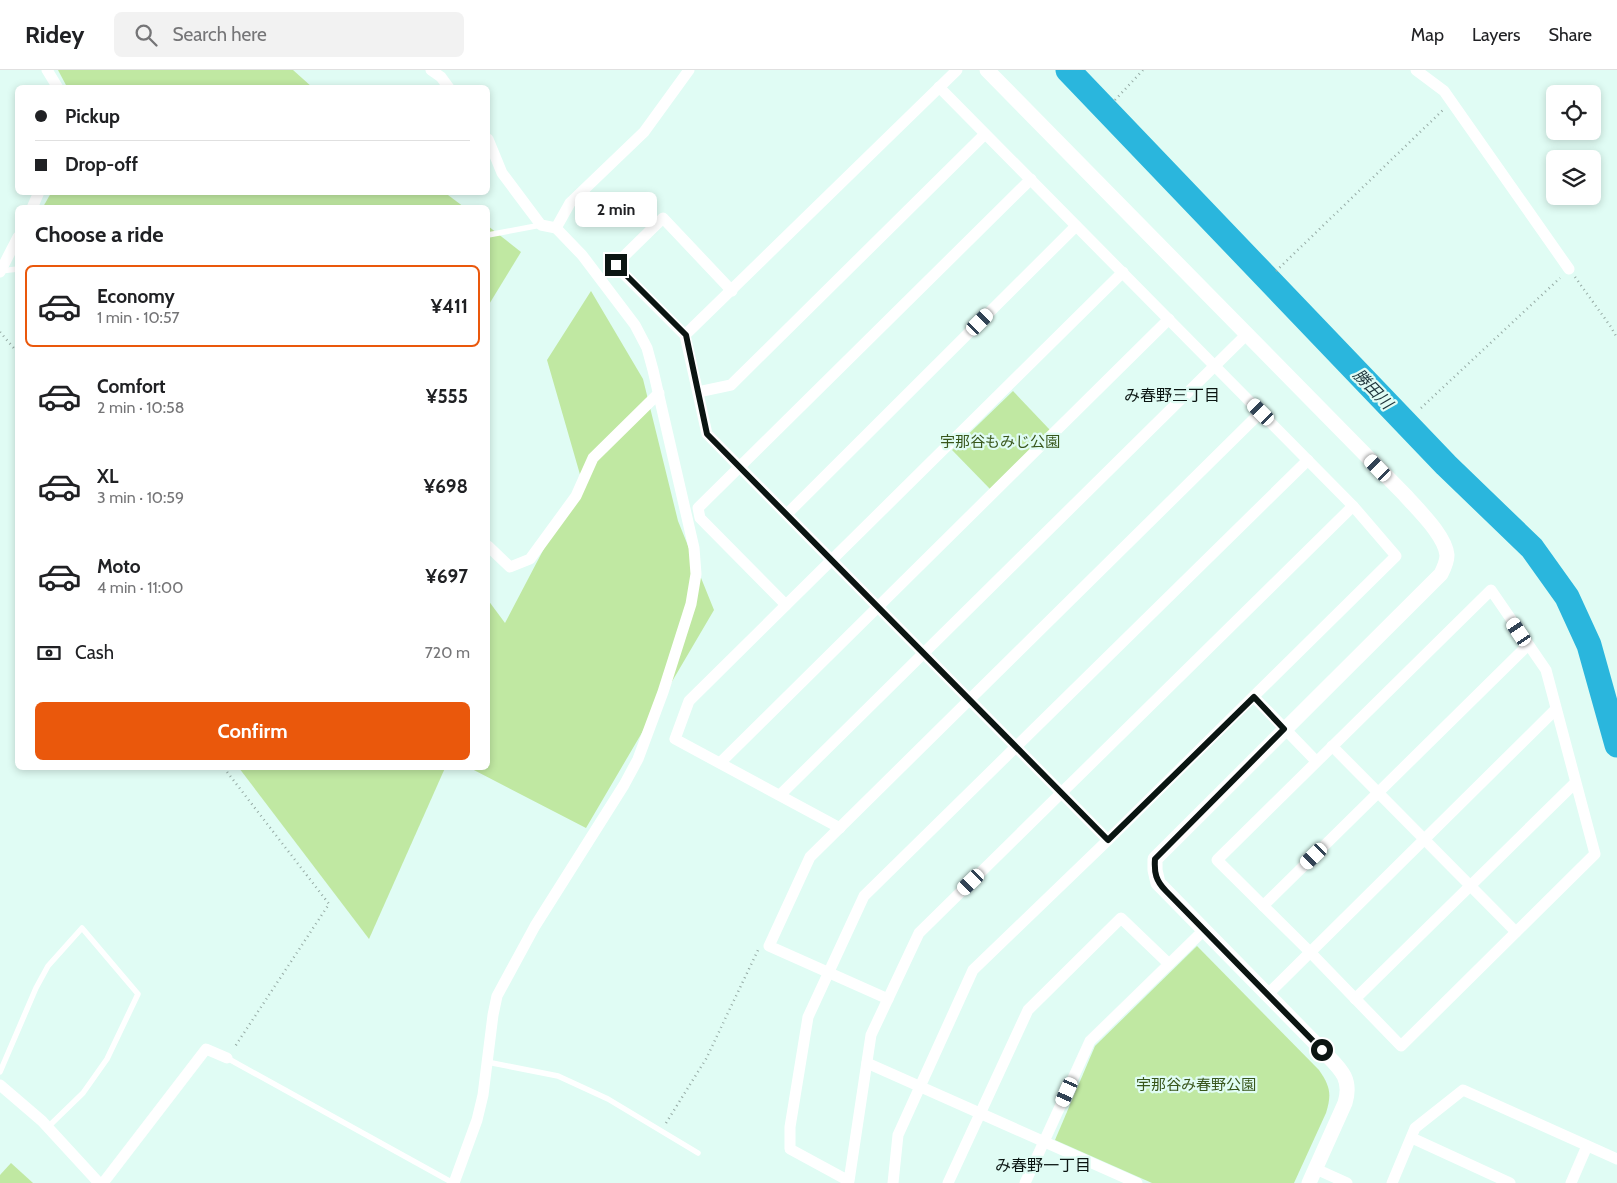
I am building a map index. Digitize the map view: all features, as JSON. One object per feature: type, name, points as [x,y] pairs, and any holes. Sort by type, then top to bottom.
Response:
[{"type":"street","points":[[48,70],[56,85]]},
{"type":"street","points":[[431,70],[447,85]]},
{"type":"street","points":[[556,228],[570,203],[644,132],[689,70]]},
{"type":"street","points":[[686,335],[957,70]]},
{"type":"street","points":[[988,70],[1405,495],[1437,533],[1445,547],[1446,564],[1441,574],[1155,859],[1154,870],[1158,883],[1322,1050],[1347,1080],[1349,1092],[1313,1176],[1347,1183]]},
{"type":"street","points":[[1416,70],[1444,91],[1569,269]]},
{"type":"street","points":[[894,1183],[898,1136],[973,970],[1108,840],[1396,556],[1353,506],[939,87]]},
{"type":"street","points":[[698,392],[731,385],[985,134]]},
{"type":"street","points":[[453,1183],[477,1120],[483,1095],[492,1015],[497,996],[535,926],[624,785],[638,759],[664,692],[691,604],[696,574],[694,548],[647,348],[635,325],[582,255],[556,228],[541,226],[502,173],[490,144]]},
{"type":"street","points":[[786,606],[700,518],[698,508],[1031,179]]},
{"type":"street","points":[[732,291],[663,218],[616,265],[686,335],[707,434],[1108,840]]},
{"type":"street","points":[[787,514],[1076,226]]},
{"type":"street","points":[[0,271],[15,243]]},
{"type":"street","points":[[840,828],[676,739],[689,701],[1123,272]]},
{"type":"street","points":[[720,763],[1169,319]]},
{"type":"street","points":[[780,795],[1247,334]]},
{"type":"street","points":[[490,548],[510,567],[530,559],[576,496],[594,458],[659,393]]},
{"type":"street","points":[[888,999],[769,946],[810,857],[1261,412]]},
{"type":"street","points":[[1308,460],[864,896],[808,1017],[790,1127],[790,1149],[849,1181],[871,1035],[919,934],[1353,506]]},
{"type":"street","points":[[1491,590],[1528,645],[1546,670],[1595,854],[1401,1046],[1217,860],[1491,590]]},
{"type":"street","points":[[1263,906],[1528,645]]},
{"type":"street","points":[[1254,697],[1316,761]]},
{"type":"street","points":[[1267,995],[1556,709]]},
{"type":"street","points":[[1332,746],[1516,932]]},
{"type":"street","points":[[1355,999],[1575,782]]},
{"type":"street","points":[[948,1183],[1028,1010],[1121,918],[1169,964]]},
{"type":"street","points":[[1025,1183],[1090,1041],[1204,930]]},
{"type":"street","points":[[103,1183],[206,1050],[227,1058]]},
{"type":"street","points":[[867,1063],[1044,1142],[1110,1178],[1137,1183]]},
{"type":"street","points":[[0,1085],[48,1127],[99,1183]]},
{"type":"street","points":[[1392,1183],[1415,1128],[1463,1090],[1617,1159]]},
{"type":"street","points":[[1412,1138],[1510,1183]]},
{"type":"street","points":[[1571,1183],[1588,1146]]},
{"type":"lane","points":[[490,235],[541,226]]},
{"type":"lane","points":[[0,271],[15,269]]},
{"type":"lane","points":[[0,1072],[36,988],[48,966],[82,928],[138,994],[107,1059],[83,1093],[48,1127]]},
{"type":"lane","points":[[227,1058],[453,1183]]},
{"type":"lane","points":[[487,1062],[558,1076],[608,1099],[698,1153]]},
{"type":"path","points":[[1115,100],[1143,70]]},
{"type":"path","points":[[1276,271],[1452,102]]},
{"type":"path","points":[[1421,408],[1569,269],[1617,338]]},
{"type":"path","points":[[0,332],[15,350]]},
{"type":"path","points":[[226,770],[329,904],[227,1058]]},
{"type":"path","points":[[661,1131],[706,1059],[761,944],[769,946]]},
{"type":"green space","points":[[58,70],[293,70],[310,85],[66,85]]},
{"type":"green space","points":[[50,195],[448,195],[461,205],[44,205]]},
{"type":"green space","points":[[490,228],[521,252],[490,303]]},
{"type":"green space","points":[[591,291],[643,379],[678,521],[714,610],[586,828],[474,770],[490,770],[490,603],[505,623],[581,478],[547,360]]},
{"type":"green space","name":"宇那谷もみじ公園","points":[[1013,391],[1050,430],[990,489],[952,450]]},
{"type":"green space","points":[[241,770],[444,770],[369,939]]},
{"type":"green space","name":"宇那谷み春野公園","points":[[1197,946],[1319,1070],[1326,1081],[1329,1090],[1329,1101],[1326,1113],[1294,1183],[1152,1183],[1055,1140],[1095,1046]]},
{"type":"green space","points":[[11,1163],[33,1183],[0,1183],[0,1175]]},
{"type":"waterway","name":"勝田川","points":[[1068,70],[1446,465],[1532,548],[1567,597],[1589,645],[1617,745]]},
{"type":"district","name":"み春野三丁目","points":[[1172,395]]},
{"type":"district","name":"み春野一丁目","points":[[1043,1165]]},
{"type":"route","points":[[616,265],[686,335],[707,434],[1108,840],[1254,697],[1284,729],[1164,849],[1155,859],[1154,870],[1158,883],[1322,1050]]}]
